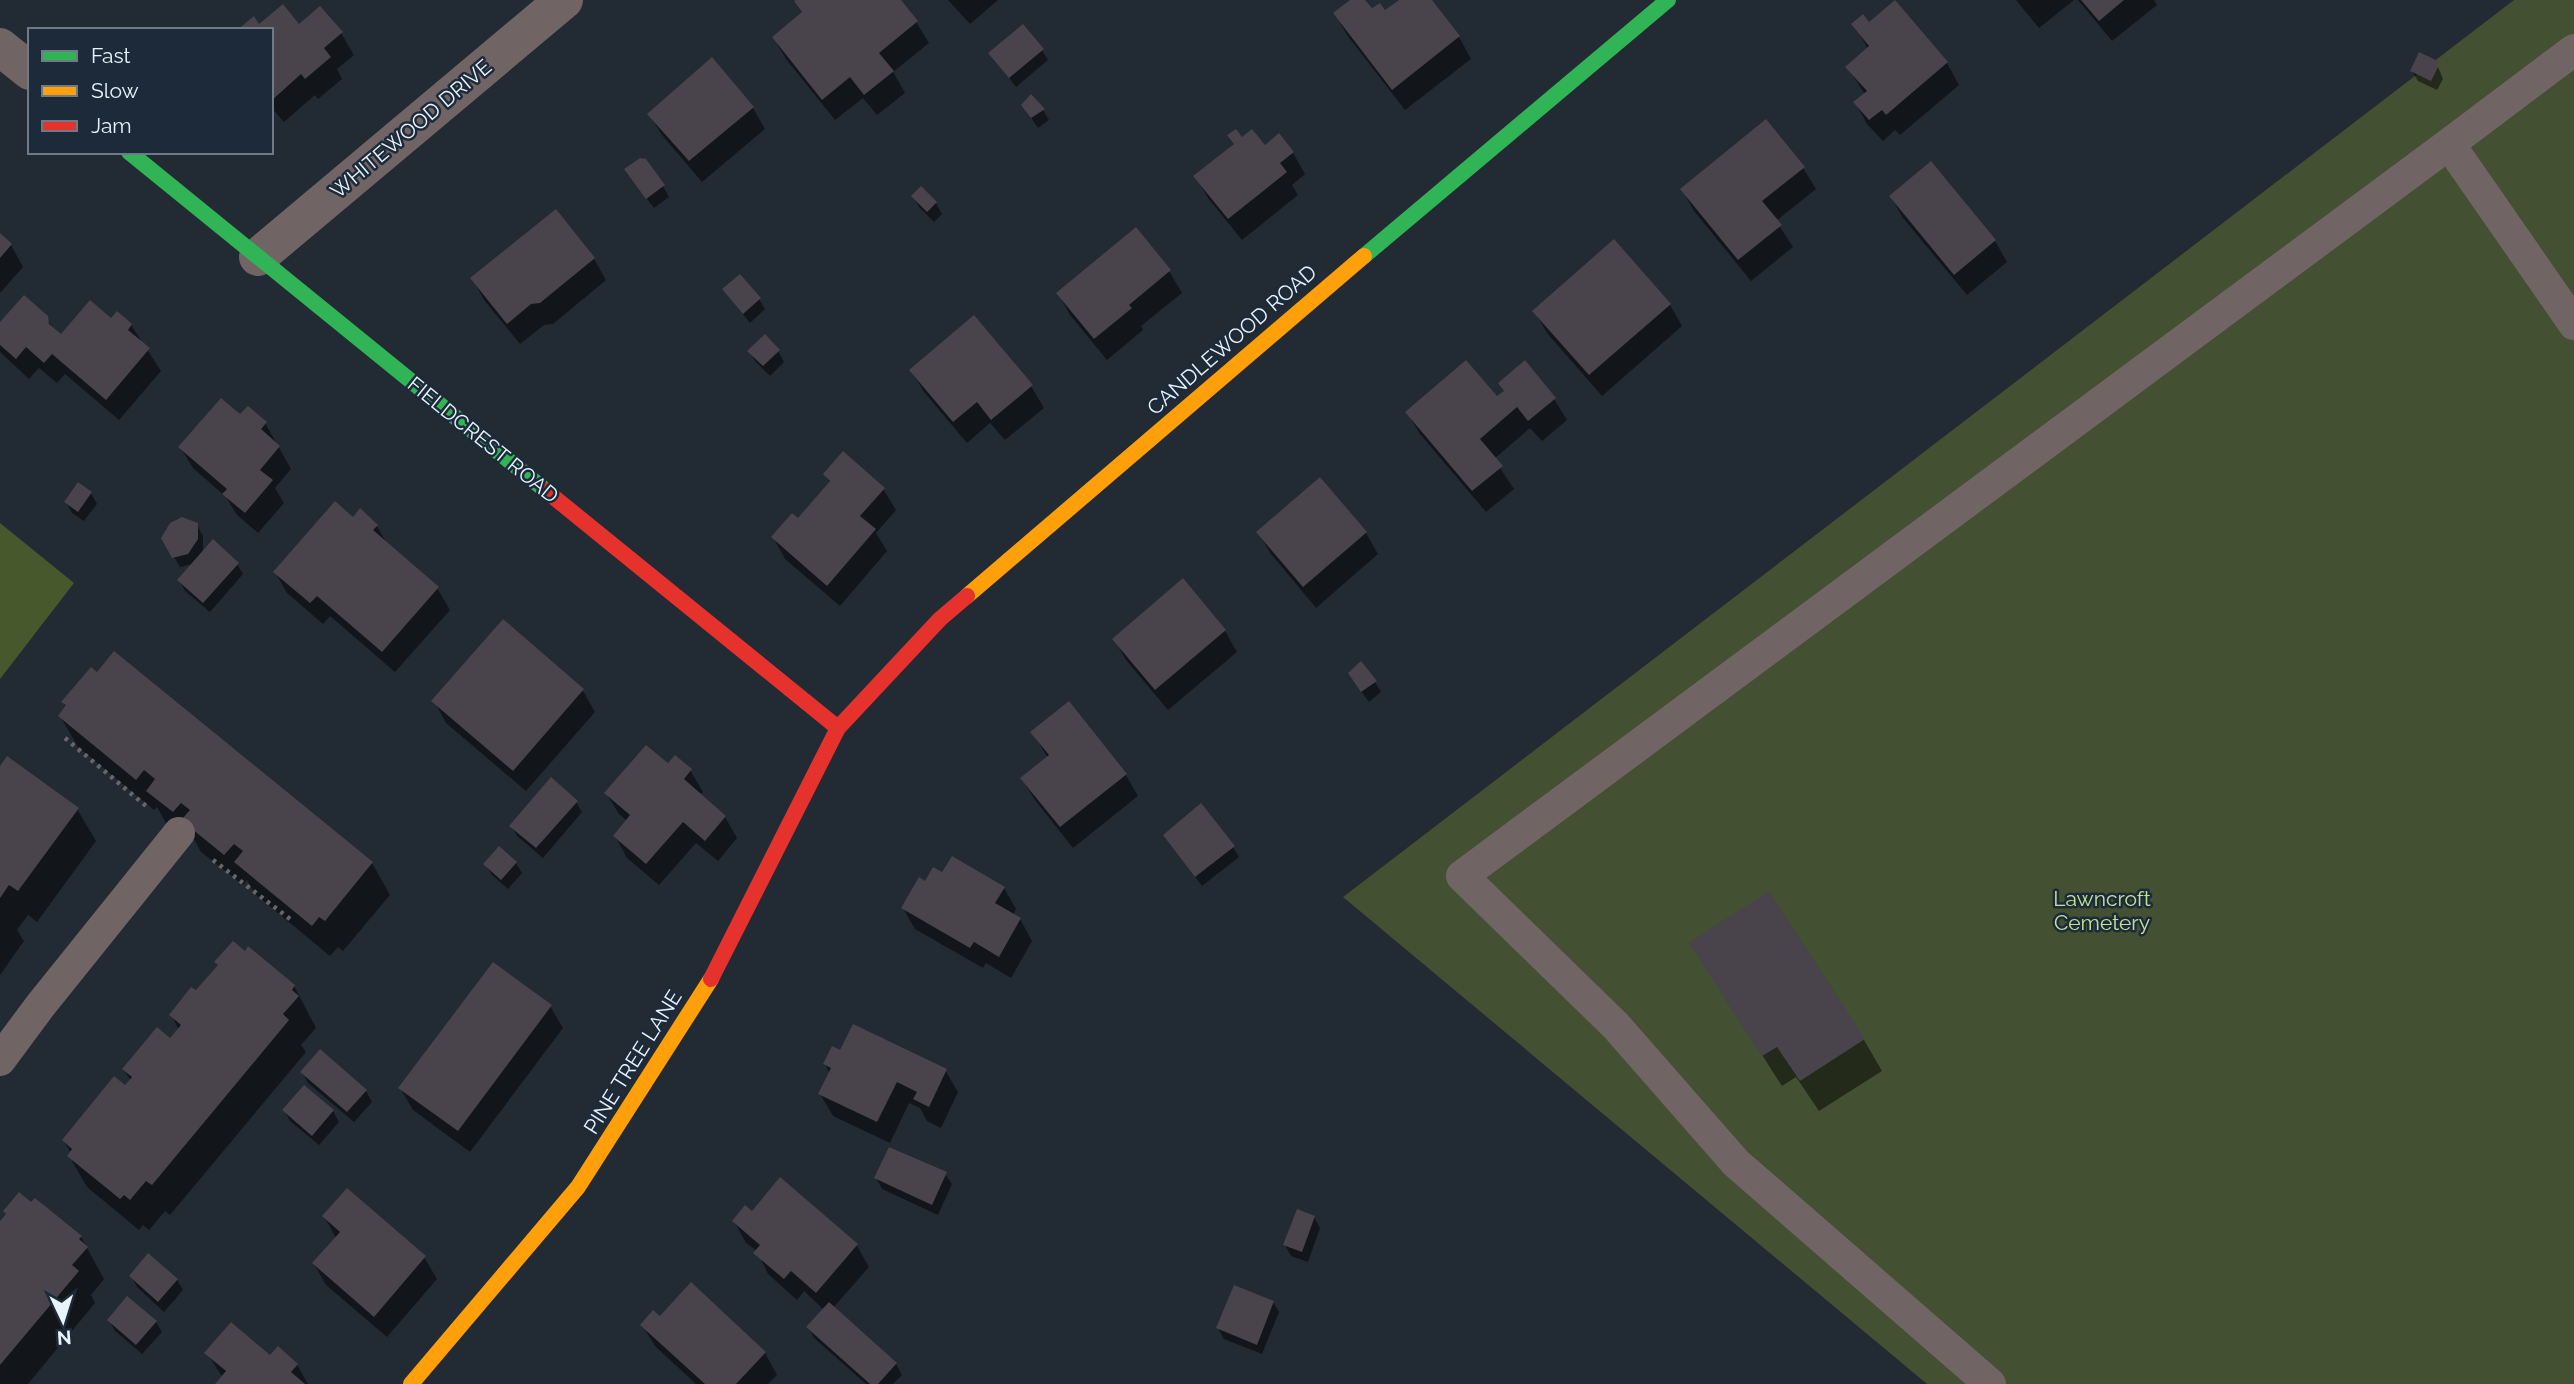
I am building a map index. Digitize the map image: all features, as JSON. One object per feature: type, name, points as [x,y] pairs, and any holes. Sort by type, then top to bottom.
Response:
[{"type":"street","name":"WHITEWOOD DRIVE","points":[[258,257],[564,0]]},
{"type":"street","name":"CANDLEWOOD ROAD","points":[[838,728],[940,619],[1308,303],[1668,0]]},
{"type":"street","points":[[0,47],[28,69]]},
{"type":"street","name":"FIELDCREST ROAD","points":[[131,154],[838,728]]},
{"type":"street","name":"PINE TREE LANE","points":[[411,1384],[578,1187],[719,966],[838,728]]},
{"type":"lane","points":[[1990,1384],[1736,1163],[1616,1026],[1462,876],[2574,50]]},
{"type":"lane","points":[[2449,144],[2574,324]]},
{"type":"lane","points":[[0,1060],[179,833]]},
{"type":"green space","name":"Lawncroft Cemetery","points":[[2514,0],[2574,0],[2574,1384],[1927,1384],[1343,897]]},
{"type":"green space","points":[[0,523],[74,583],[0,679]]},
{"type":"building","points":[[901,0],[918,21],[879,53],[894,71],[864,95],[850,77],[822,100],[772,37],[802,12],[794,1]]},
{"type":"building","points":[[1350,0],[1365,0],[1372,8],[1380,3],[1385,10],[1399,0],[1432,0],[1460,36],[1392,90],[1333,13]]},
{"type":"building","points":[[1895,0],[1948,62],[1886,115],[1882,110],[1869,120],[1853,102],[1867,91],[1845,67],[1869,46],[1851,24],[1863,14],[1869,22]]},
{"type":"building","points":[[2081,0],[2124,0],[2099,21]]},
{"type":"building","points":[[283,4],[299,24],[320,6],[343,32],[324,48],[331,57],[305,79],[301,74],[273,99],[273,28],[239,28],[254,16],[259,24]]},
{"type":"building","points":[[1023,24],[1044,49],[1009,78],[988,53]]},
{"type":"building","points":[[2419,52],[2438,61],[2431,81],[2410,71]]},
{"type":"building","points":[[712,57],[754,107],[689,161],[647,114]]},
{"type":"building","points":[[1031,94],[1045,109],[1031,118],[1021,105]]},
{"type":"building","points":[[1766,119],[1805,167],[1762,201],[1782,225],[1738,260],[1680,189]]},
{"type":"building","points":[[1236,129],[1242,137],[1252,129],[1265,145],[1279,133],[1294,152],[1280,163],[1287,172],[1228,219],[1193,176],[1234,144],[1227,135]]},
{"type":"building","points":[[640,158],[646,159],[665,185],[646,199],[624,169]]},
{"type":"building","points":[[1931,161],[1996,240],[1954,275],[1889,196]]},
{"type":"building","points":[[921,186],[937,202],[927,212],[911,196]]},
{"type":"building","points":[[556,209],[595,258],[540,303],[531,304],[507,324],[470,278]]},
{"type":"building","points":[[1136,227],[1171,270],[1129,305],[1132,308],[1094,339],[1056,293]]},
{"type":"building","points":[[0,233],[12,244],[0,258]]},
{"type":"building","points":[[1614,239],[1671,304],[1589,375],[1532,311]]},
{"type":"building","points":[[740,274],[761,298],[743,314],[722,289]]},
{"type":"building","points":[[24,295],[48,316],[49,324],[61,334],[90,300],[111,318],[117,311],[132,324],[128,330],[150,348],[106,400],[52,354],[44,363],[26,347],[16,359],[0,345],[0,322]]},
{"type":"building","points":[[974,315],[1033,385],[991,420],[977,402],[953,422],[909,370]]},
{"type":"building","points":[[765,334],[780,350],[763,366],[747,351]]},
{"type":"building","points":[[1466,360],[1497,396],[1504,391],[1498,383],[1525,360],[1556,398],[1528,421],[1517,407],[1480,439],[1503,466],[1472,491],[1405,412]]},
{"type":"building","points":[[221,398],[240,414],[248,406],[267,422],[261,429],[280,446],[260,470],[273,480],[245,513],[222,494],[227,489],[178,447]]},
{"type":"building","points":[[843,451],[885,488],[860,516],[876,529],[827,586],[771,537],[792,513],[798,518],[830,481],[823,474]]},
{"type":"building","points":[[1320,477],[1367,532],[1303,587],[1256,532]]},
{"type":"building","points":[[78,482],[92,492],[78,512],[64,502]]},
{"type":"building","points":[[335,501],[353,517],[360,508],[378,525],[373,530],[439,587],[382,652],[317,596],[310,603],[273,572]]},
{"type":"building","points":[[182,517],[198,523],[198,539],[188,554],[172,558],[161,538],[170,523]]},
{"type":"building","points":[[213,539],[239,563],[203,603],[177,580]]},
{"type":"building","points":[[1183,578],[1226,630],[1155,690],[1112,639]]},
{"type":"building","points":[[503,619],[584,689],[513,771],[431,701]]},
{"type":"building","points":[[114,651],[373,862],[325,921],[319,917],[312,926],[234,862],[243,851],[234,844],[224,855],[181,820],[190,810],[181,803],[173,812],[146,791],[155,779],[144,770],[136,780],[58,716],[66,705],[61,702],[91,667],[97,672]]},
{"type":"building","points":[[1361,661],[1377,681],[1361,692],[1348,673]]},
{"type":"building","points":[[1069,701],[1127,774],[1060,827],[1020,778],[1049,755],[1030,732]]},
{"type":"building","points":[[646,745],[668,763],[675,755],[692,769],[684,779],[726,816],[705,841],[683,822],[646,864],[613,836],[630,815],[604,793]]},
{"type":"building","points":[[7,756],[79,808],[18,891],[9,885],[0,898],[0,766]]},
{"type":"building","points":[[551,777],[578,801],[536,848],[509,826]]},
{"type":"building","points":[[1201,803],[1235,846],[1195,877],[1163,835]]},
{"type":"building","points":[[499,846],[517,862],[501,880],[483,864]]},
{"type":"building","points":[[952,856],[1005,887],[995,903],[1021,918],[999,957],[974,942],[970,948],[901,908],[919,877],[925,881],[933,867],[942,872]]},
{"type":"building","points":[[1769,891],[1865,1039],[1800,1081],[1777,1047],[1762,1056],[1689,943]]},
{"type":"building","points":[[233,941],[245,951],[248,946],[295,985],[292,990],[299,996],[283,1014],[289,1020],[152,1185],[146,1181],[130,1200],[124,1195],[120,1199],[67,1156],[72,1149],[62,1140],[114,1076],[125,1085],[132,1077],[122,1069],[157,1027],[170,1038],[181,1025],[169,1015],[191,987],[196,990],[218,965],[214,962]]},
{"type":"building","points":[[493,962],[552,1005],[458,1131],[398,1088]]},
{"type":"building","points":[[853,1024],[947,1069],[929,1107],[913,1099],[917,1092],[897,1082],[877,1122],[818,1094],[831,1068],[823,1064],[832,1046],[840,1050]]},
{"type":"building","points":[[320,1049],[367,1090],[347,1112],[300,1072]]},
{"type":"building","points":[[304,1085],[334,1110],[312,1136],[282,1110]]},
{"type":"building","points":[[889,1147],[947,1172],[932,1205],[874,1178]]},
{"type":"building","points":[[780,1177],[858,1244],[816,1293],[791,1271],[784,1279],[753,1253],[760,1245],[732,1221],[745,1205],[752,1211]]},
{"type":"building","points":[[347,1188],[426,1256],[374,1317],[312,1263],[340,1232],[322,1216]]},
{"type":"building","points":[[19,1192],[31,1202],[35,1198],[82,1236],[79,1239],[88,1247],[72,1265],[79,1271],[0,1365],[0,1221],[6,1214],[3,1211]]},
{"type":"building","points":[[1297,1209],[1315,1216],[1302,1252],[1283,1245]]},
{"type":"building","points":[[148,1253],[178,1279],[158,1302],[129,1276]]},
{"type":"building","points":[[691,1282],[766,1352],[736,1384],[705,1384],[640,1325],[653,1310],[660,1316]]},
{"type":"building","points":[[1234,1285],[1274,1301],[1257,1345],[1216,1328]]},
{"type":"building","points":[[127,1296],[157,1321],[136,1345],[107,1320]]},
{"type":"building","points":[[829,1302],[897,1363],[878,1384],[870,1384],[806,1327]]},
{"type":"building","points":[[231,1322],[270,1355],[278,1346],[298,1364],[291,1372],[305,1384],[215,1384],[226,1371],[204,1353]]},
{"type":"traffic: fast","points":[[1364,256],[1668,0]]},
{"type":"traffic: fast","points":[[131,154],[545,490]]},
{"type":"traffic: slow","points":[[967,596],[1364,256]]},
{"type":"traffic: slow","points":[[411,1384],[578,1187],[711,979]]},
{"type":"traffic: jam","points":[[545,490],[838,728]]},
{"type":"traffic: jam","points":[[711,979],[838,728],[940,619],[967,596]]}]
